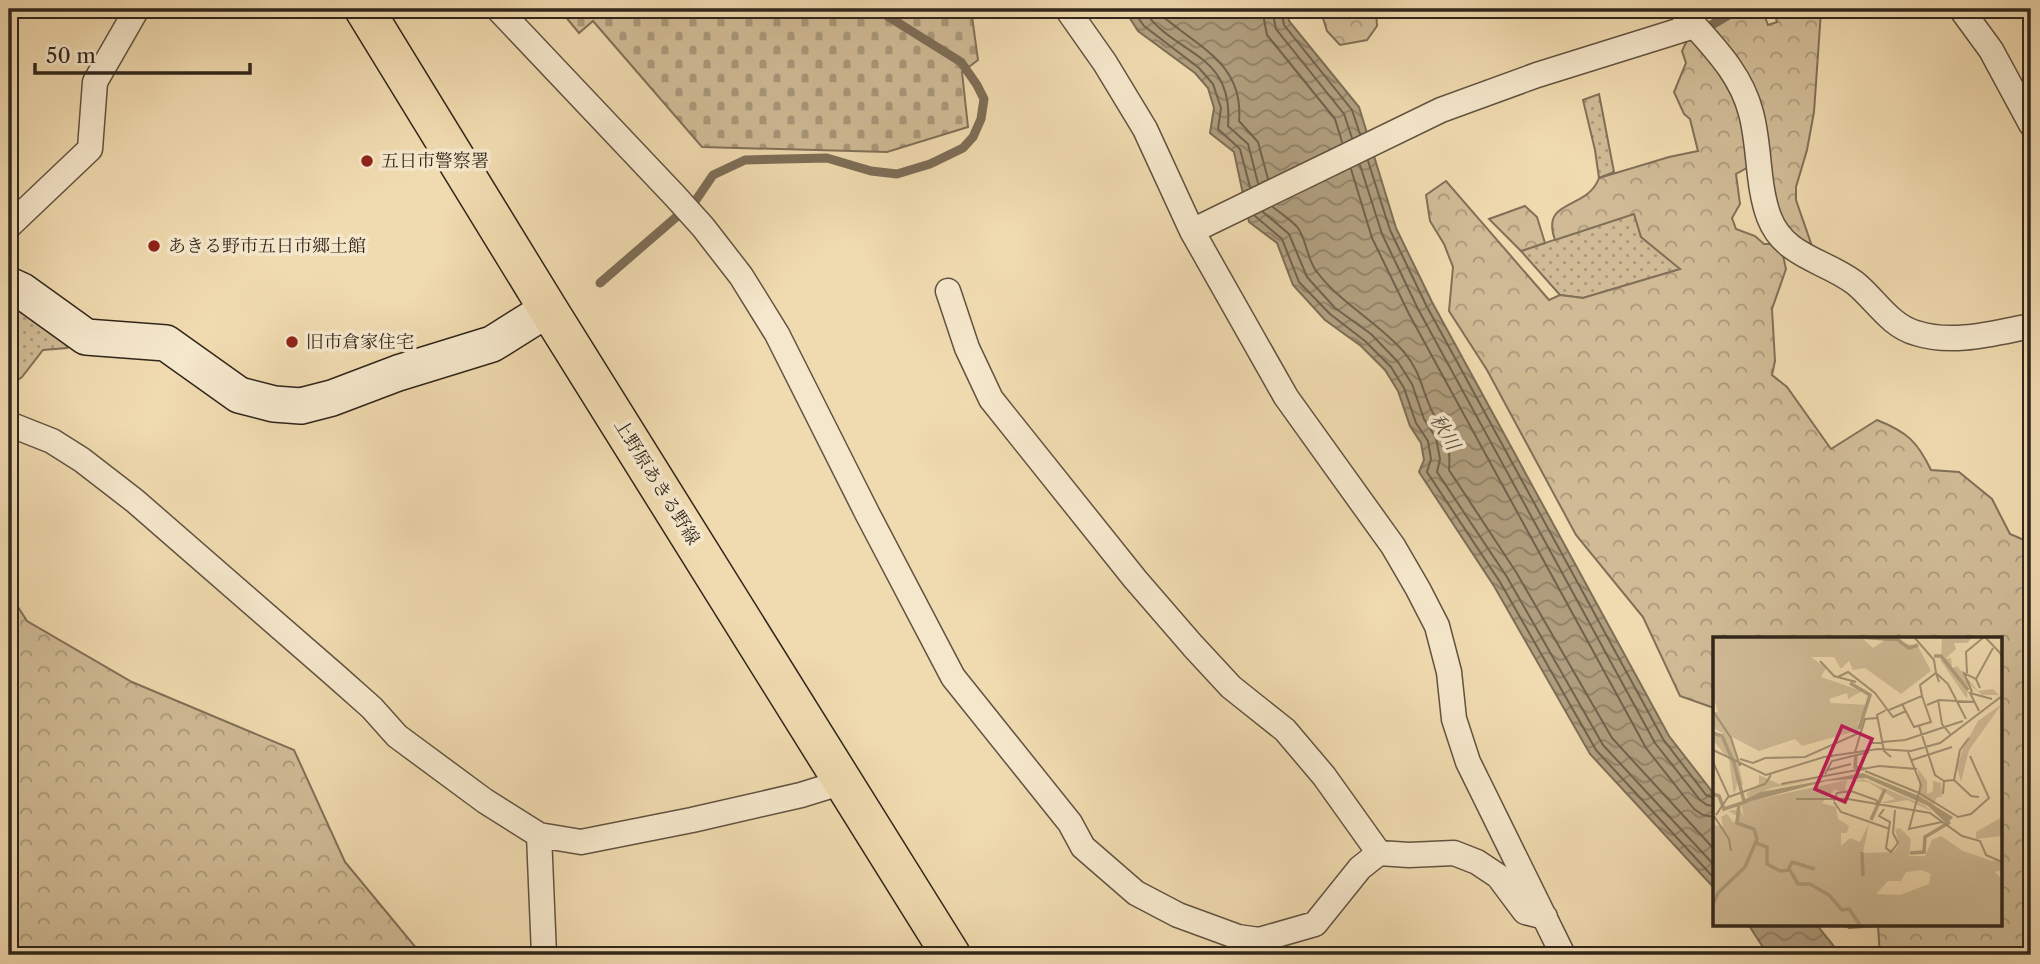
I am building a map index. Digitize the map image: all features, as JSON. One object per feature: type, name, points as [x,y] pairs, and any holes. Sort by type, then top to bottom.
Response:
[{"type":"main road","name":"上野原あきる野線","points":[[364,9],[951,955]]},
{"type":"street","points":[[498,9],[675,196],[741,276],[777,334],[953,677],[1070,823],[1083,847],[1136,893],[1190,919],[1238,937],[1259,940],[1315,924],[1360,868],[1379,853],[1454,853],[1476,862],[1498,876],[1525,912],[1545,917]]},
{"type":"street","points":[[1067,9],[1105,63],[1200,227],[1286,397],[1393,546],[1418,589],[1437,626],[1448,672],[1454,719],[1468,762],[1563,955]]},
{"type":"street","points":[[1961,9],[1991,50],[2031,124]]},
{"type":"street","points":[[9,226],[90,149],[96,82],[132,11]]},
{"type":"street","points":[[1200,227],[1441,110],[1687,17],[1727,62],[1742,89],[1752,115],[1769,218],[1788,246],[1855,283],[1892,319],[1914,333],[1951,339],[2031,326]]},
{"type":"street","points":[[9,285],[22,291],[86,337],[166,343],[239,395],[274,404],[301,406],[492,344],[548,309]]},
{"type":"street","points":[[948,291],[967,348],[991,399],[1135,579],[1193,646],[1231,687],[1293,739],[1324,776],[1379,853]]},
{"type":"street","points":[[9,424],[52,441],[82,460],[135,501],[372,708],[397,736],[485,801],[539,835],[581,842],[692,821],[843,782]]},
{"type":"street","points":[[539,835],[544,955]]},
{"type":"green space","points":[[559,9],[971,9],[978,60],[962,72],[968,127],[887,152],[702,147],[593,21],[579,33]]},
{"type":"green space","points":[[1320,9],[1376,9],[1377,26],[1367,40],[1340,45],[1327,31]]},
{"type":"green space","points":[[1741,9],[1762,9],[1768,25],[1777,22],[1773,9],[1821,11],[1814,112],[1796,187],[1796,200],[1814,252],[1795,242],[1771,197],[1707,29]]},
{"type":"green space","points":[[1690,34],[1730,76],[1752,165],[1736,174],[1740,204],[1732,218],[1736,229],[1755,236],[1764,244],[1777,244],[1782,251],[1786,269],[1772,309],[1775,361],[1772,375],[1787,387],[1831,449],[1877,420],[1887,424],[1910,439],[1931,470],[1959,472],[1992,499],[2010,534],[2031,543],[2031,955],[1880,955],[1878,926],[2002,926],[2002,637],[1713,637],[1713,708],[1680,696],[1643,617],[1576,535],[1487,370],[1449,311],[1453,267],[1444,244],[1430,221],[1426,195],[1446,181],[1549,300],[1560,295],[1583,298],[1680,269],[1641,237],[1634,214],[1555,240],[1552,227],[1554,217],[1559,211],[1585,196],[1599,178],[1698,151],[1690,119],[1684,114],[1674,92],[1686,63],[1682,51]]},
{"type":"green space","points":[[1599,94],[1614,172],[1599,178],[1583,100]]},
{"type":"green space","points":[[1525,206],[1537,217],[1545,243],[1521,251],[1489,219]]},
{"type":"green space","points":[[1635,213],[1641,237],[1681,269],[1583,298],[1560,295],[1521,251]]},
{"type":"green space","points":[[9,295],[81,333],[67,348],[43,350],[22,377],[9,386]]},
{"type":"green space","points":[[9,593],[27,621],[132,682],[294,750],[345,862],[422,955],[9,955]]},
{"type":"green space","points":[[1846,926],[1878,926],[1849,928]]},
{"type":"water","name":"秋川","points":[[1124,9],[1288,9],[1289,21],[1359,107],[1396,228],[1432,302],[1669,736],[1713,793],[1713,887],[1590,754],[1494,586],[1419,472],[1424,460],[1421,443],[1410,426],[1398,391],[1385,370],[1361,346],[1325,320],[1293,285],[1277,243],[1249,222],[1234,152],[1210,133],[1214,108],[1208,88],[1195,73],[1138,31]]},
{"type":"water","points":[[1749,926],[1818,926],[1841,955],[1768,955]]},
{"type":"waterway","points":[[600,283],[696,200],[713,175],[745,160],[827,158],[871,171],[897,174],[930,164],[963,148],[973,137],[981,119],[984,99],[977,85],[961,62],[876,9]]},
{"type":"waterway","points":[[1708,27],[1739,9]]},
{"type":"place","name":"五日市警察署","points":[[367,161]]},
{"type":"place","name":"あきる野市五日市郷土館","points":[[154,246]]},
{"type":"place","name":"旧市倉家住宅","points":[[292,342]]}]
